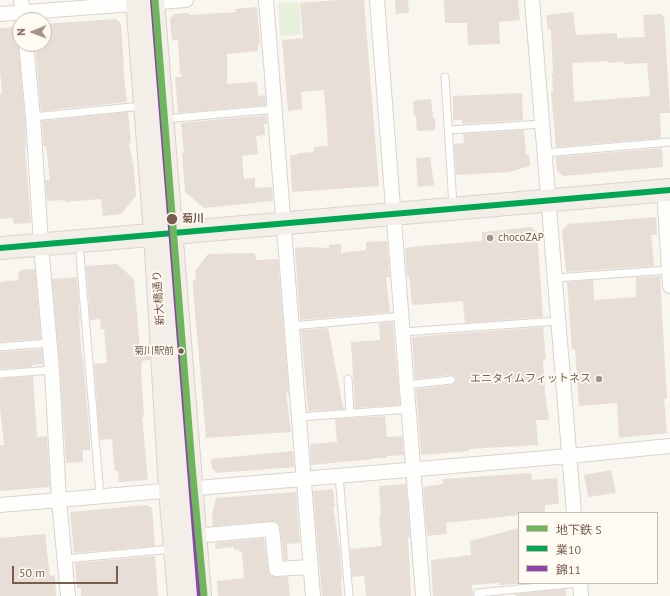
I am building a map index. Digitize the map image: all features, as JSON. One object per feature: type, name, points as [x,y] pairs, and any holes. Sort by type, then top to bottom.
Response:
[{"type":"main road","name":"新大橋通り","points":[[145,2],[145,106],[163,234]]},
{"type":"main road","name":"新大橋通り","points":[[145,2],[162,120],[163,234],[181,489],[175,548],[179,596]]},
{"type":"main road","points":[[0,248],[667,190]]},
{"type":"main road","name":"新大橋通り","points":[[181,489],[195,536],[200,596]]},
{"type":"street","points":[[0,14],[23,11],[186,0]]},
{"type":"street","points":[[266,0],[313,596]]},
{"type":"street","points":[[377,0],[423,596]]},
{"type":"street","points":[[532,0],[574,512]]},
{"type":"street","points":[[27,52],[33,117],[41,245],[52,370],[60,500],[68,596]]},
{"type":"street","points":[[667,190],[670,286]]},
{"type":"street","points":[[0,505],[670,446]]},
{"type":"street","points":[[195,536],[272,529],[276,569],[310,567]]},
{"type":"street","points":[[580,584],[581,596]]},
{"type":"lane","points":[[445,77],[454,208]]},
{"type":"lane","points":[[33,117],[145,106]]},
{"type":"lane","points":[[162,120],[275,109]]},
{"type":"lane","points":[[449,130],[542,124]]},
{"type":"lane","points":[[545,153],[670,142]]},
{"type":"lane","points":[[79,241],[100,496]]},
{"type":"lane","points":[[555,278],[669,263]]},
{"type":"lane","points":[[292,326],[402,316]]},
{"type":"lane","points":[[403,332],[558,321]]},
{"type":"lane","points":[[0,347],[49,343]]},
{"type":"lane","points":[[0,374],[52,370]]},
{"type":"lane","points":[[348,379],[350,413]]},
{"type":"lane","points":[[407,385],[451,380]]},
{"type":"lane","points":[[299,417],[409,409]]},
{"type":"lane","points":[[339,475],[349,596]]},
{"type":"lane","points":[[65,559],[175,548]]},
{"type":"lane","points":[[478,596],[478,593],[511,593],[573,584]]},
{"type":"green space","points":[[299,2],[301,35],[280,36],[278,3]]},
{"type":"building","points":[[338,0],[364,0],[379,186],[292,192],[290,155],[314,152],[314,147],[328,146],[324,90],[301,92],[302,109],[288,111],[282,40],[303,38],[300,3]]},
{"type":"building","points":[[395,0],[408,0],[409,13],[396,14]]},
{"type":"building","points":[[444,0],[518,0],[520,20],[499,22],[500,44],[468,45],[467,23],[445,23]]},
{"type":"building","points":[[257,7],[260,44],[258,45],[258,51],[227,54],[227,84],[257,82],[258,96],[265,95],[266,105],[178,113],[175,77],[182,77],[180,72],[178,40],[172,40],[170,19],[174,14],[189,13],[189,15],[236,12],[235,9]]},
{"type":"building","points":[[573,12],[576,35],[617,33],[617,38],[645,37],[643,15],[662,14],[662,16],[664,16],[670,113],[660,113],[661,138],[556,147],[551,92],[553,92],[553,74],[551,29],[548,30],[546,15]],"holes":[[[607,61],[608,63],[647,63],[650,96],[574,102],[572,63]]]},
{"type":"building","points":[[116,19],[121,24],[123,69],[127,102],[41,111],[36,52],[52,52],[52,23]]},
{"type":"building","points":[[12,27],[12,52],[19,52],[25,118],[25,148],[31,223],[14,224],[13,218],[0,219],[0,94],[2,92],[0,72],[0,28]]},
{"type":"building","points":[[522,93],[523,120],[462,124],[462,120],[453,120],[453,96]]},
{"type":"building","points":[[431,99],[433,118],[435,118],[435,130],[417,131],[413,101]]},
{"type":"building","points":[[128,112],[131,143],[129,143],[134,169],[136,196],[121,214],[103,216],[101,199],[65,202],[65,200],[47,201],[45,180],[50,180],[46,146],[43,146],[42,121]]},
{"type":"building","points":[[266,115],[267,124],[264,124],[265,135],[256,136],[258,154],[242,156],[244,179],[255,178],[255,188],[272,187],[273,201],[204,208],[185,192],[182,153],[184,153],[181,123]]},
{"type":"building","points":[[524,130],[526,155],[529,155],[530,166],[509,172],[456,175],[454,144],[464,143],[463,134]]},
{"type":"building","points":[[662,148],[663,167],[563,176],[557,171],[556,157]]},
{"type":"building","points":[[430,157],[434,185],[418,187],[416,158]]},
{"type":"building","points":[[656,217],[657,235],[651,235],[654,266],[566,272],[562,230],[568,224]]},
{"type":"building","points":[[531,227],[537,232],[543,317],[465,323],[463,301],[412,304],[409,276],[407,276],[405,249],[410,247],[482,241],[482,232]]},
{"type":"building","points":[[387,241],[390,277],[386,277],[390,312],[300,320],[295,248],[329,248],[329,245],[341,244],[341,253],[366,250],[366,242]]},
{"type":"building","points":[[255,253],[256,260],[278,259],[289,394],[286,392],[291,432],[206,438],[193,289],[193,280],[196,280],[195,271],[208,254]]},
{"type":"building","points":[[117,264],[134,279],[140,350],[149,349],[150,360],[142,361],[141,371],[144,417],[142,417],[148,480],[119,482],[118,471],[115,471],[114,465],[112,439],[100,440],[94,364],[107,363],[104,329],[101,329],[100,319],[90,320],[86,266]]},
{"type":"building","points":[[35,269],[41,339],[0,342],[0,282],[19,280],[18,272],[20,272],[20,270]]},
{"type":"building","points":[[660,276],[667,399],[664,399],[667,433],[619,438],[617,403],[579,406],[575,349],[572,349],[567,282],[593,280],[594,300],[636,297],[636,277]]},
{"type":"building","points":[[77,277],[79,321],[90,450],[83,450],[83,462],[66,463],[52,279]]},
{"type":"building","points":[[393,322],[400,405],[355,408],[351,342],[380,340],[379,323]]},
{"type":"building","points":[[543,327],[546,359],[543,359],[545,392],[549,420],[536,420],[538,445],[469,449],[469,451],[421,455],[416,389],[452,385],[456,380],[455,377],[450,375],[415,379],[412,337]]},
{"type":"building","points":[[328,328],[343,407],[345,409],[308,411],[301,330]]},
{"type":"building","points":[[42,349],[43,364],[32,365],[32,367],[0,369],[0,352]]},
{"type":"building","points":[[33,376],[37,437],[47,436],[50,487],[0,491],[0,445],[4,445],[0,408],[0,379]]},
{"type":"building","points":[[385,416],[387,437],[402,436],[404,455],[311,465],[310,444],[337,442],[335,419]]},
{"type":"building","points":[[293,451],[294,467],[217,473],[212,469],[211,459]]},
{"type":"building","points":[[611,470],[616,493],[588,497],[584,475]]},
{"type":"building","points":[[531,473],[532,480],[557,478],[559,504],[545,505],[545,512],[518,512],[518,515],[446,523],[447,534],[427,536],[423,487],[443,484],[443,479]]},
{"type":"building","points":[[406,484],[410,537],[408,537],[411,596],[366,596],[364,576],[352,577],[350,549],[382,546],[379,517],[381,517],[379,486]]},
{"type":"building","points":[[333,489],[335,507],[333,507],[340,550],[342,596],[322,596],[313,491]]},
{"type":"building","points":[[296,492],[300,543],[287,544],[288,560],[284,560],[280,528],[279,524],[275,521],[213,526],[212,515],[216,498]]},
{"type":"building","points":[[147,505],[152,508],[155,546],[74,553],[70,512]]},
{"type":"building","points":[[518,528],[518,584],[500,585],[499,583],[472,585],[473,596],[433,596],[431,560],[471,555],[470,541]]},
{"type":"building","points":[[45,534],[50,576],[55,575],[56,596],[0,596],[0,538]]},
{"type":"building","points":[[264,538],[269,574],[276,577],[288,577],[290,596],[218,596],[217,581],[244,578],[242,552],[239,551],[239,549],[234,550],[234,547],[216,549],[215,543]]},
{"type":"building","points":[[155,556],[158,596],[81,596],[81,588],[77,588],[75,563]]},
{"type":"building","points":[[566,589],[566,596],[516,596],[515,594]]},
{"type":"metro line","name":"S","points":[[155,0],[192,466],[204,596]]},
{"type":"transit line","name":"錦11","points":[[153,0],[200,596]]},
{"type":"transit line","name":"業10","points":[[0,248],[670,190]]},
{"type":"place","name":"菊川","points":[[172,219]]},
{"type":"place","name":"chocoZAP","points":[[490,238]]},
{"type":"place","name":"菊川駅前","points":[[181,351]]},
{"type":"place","name":"エニタイムフィットネス","points":[[599,379]]}]
